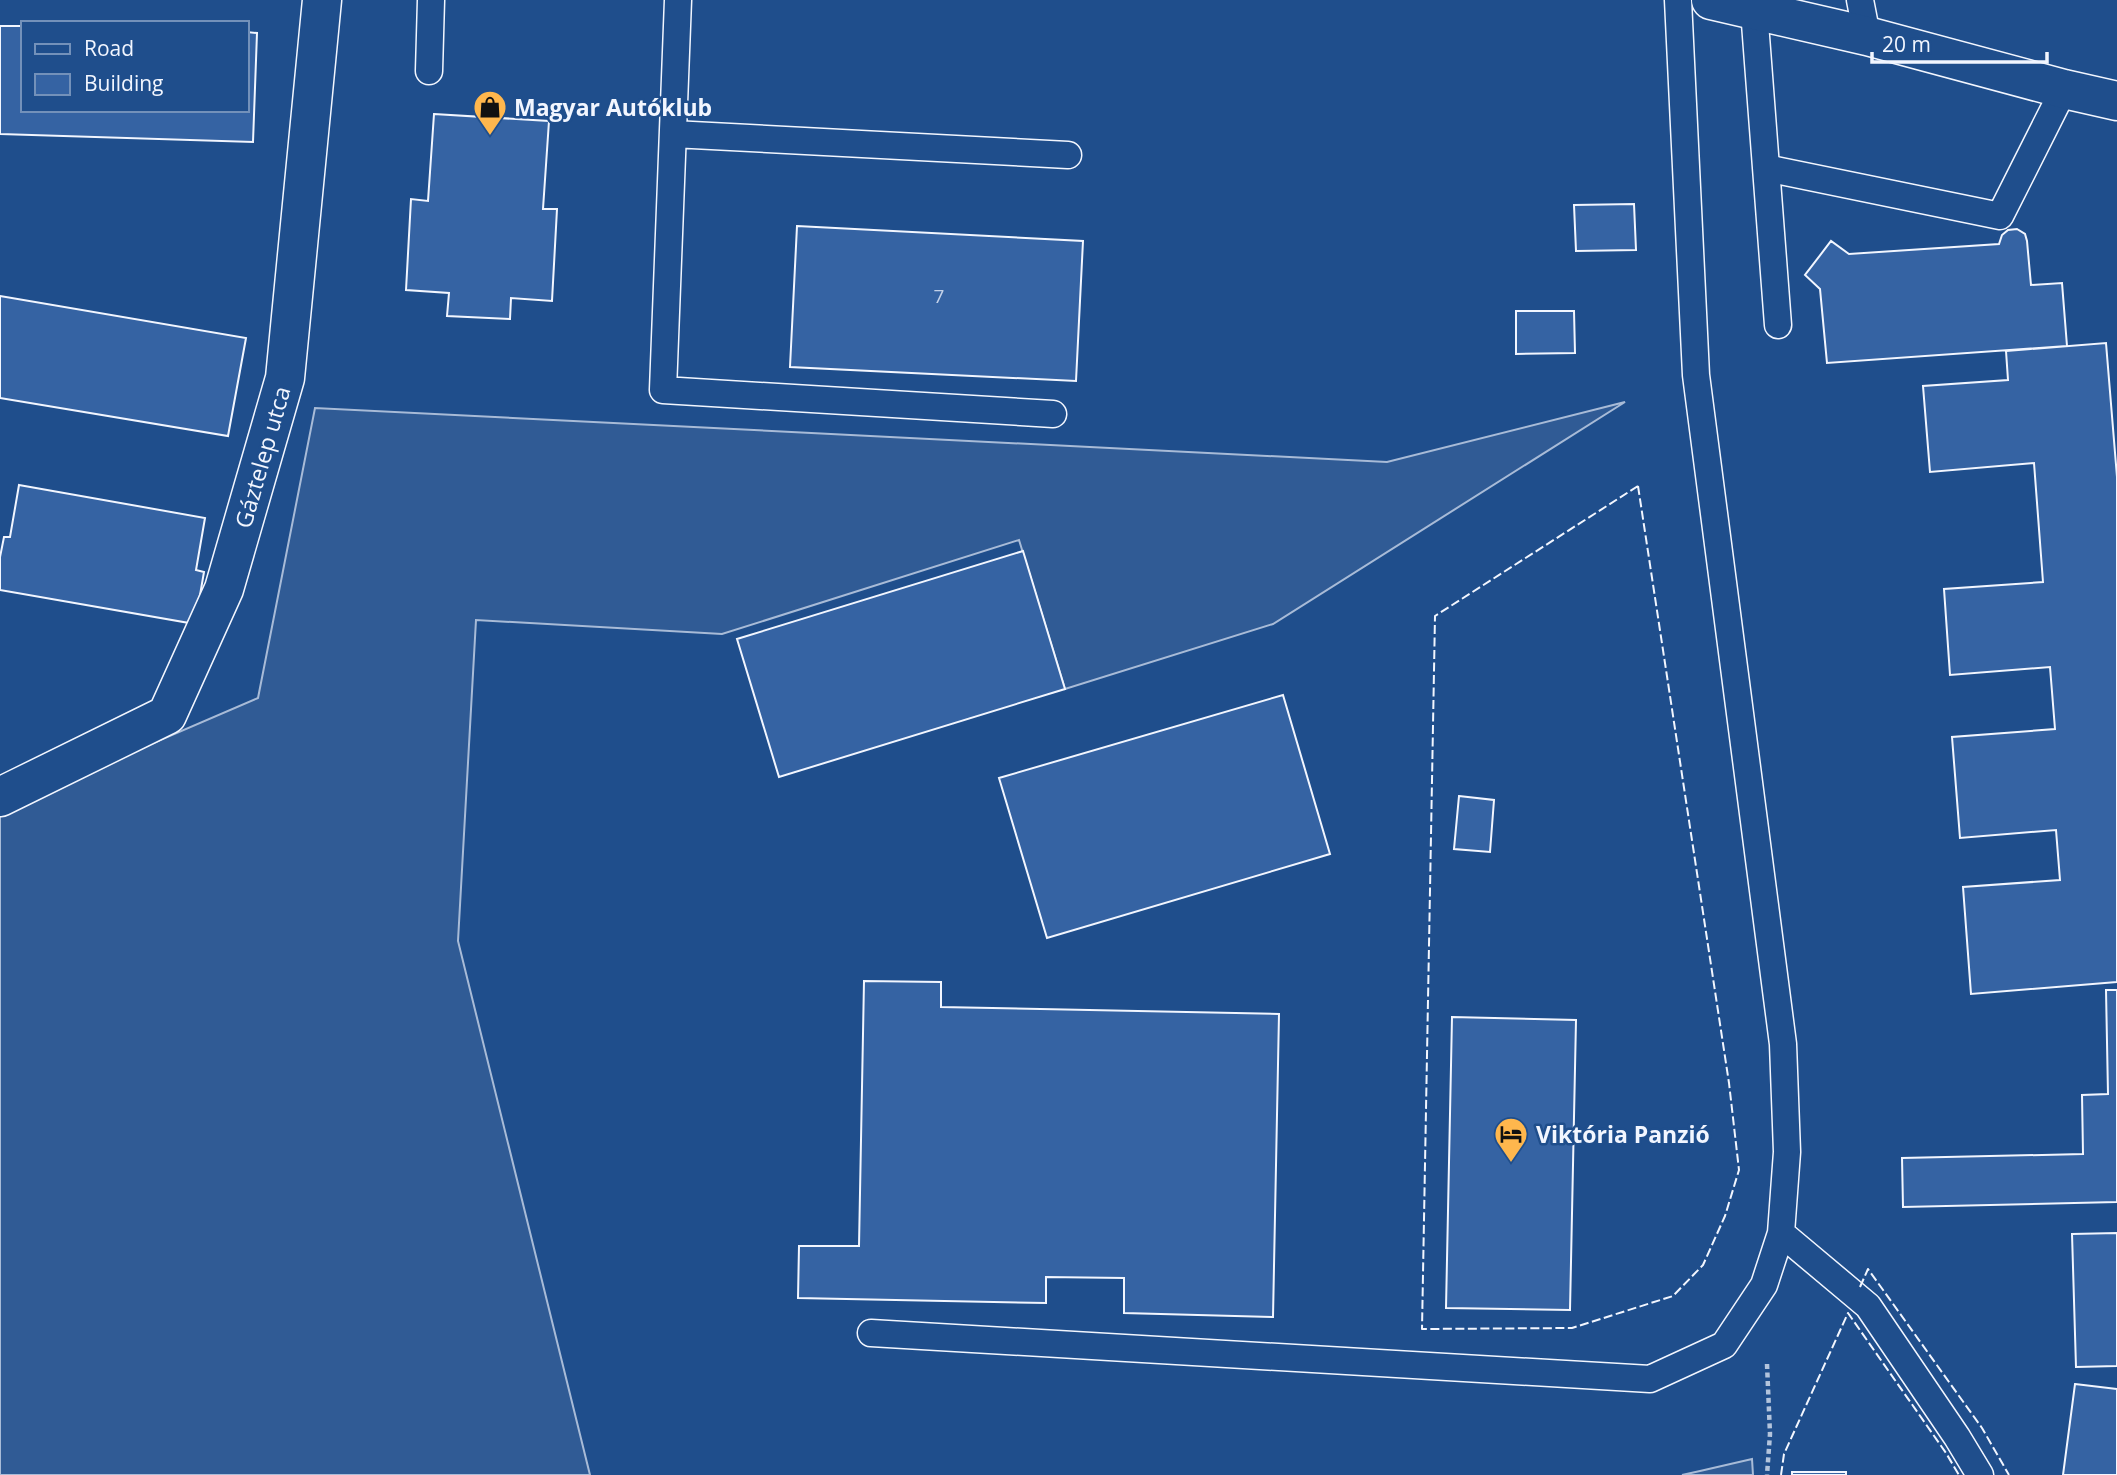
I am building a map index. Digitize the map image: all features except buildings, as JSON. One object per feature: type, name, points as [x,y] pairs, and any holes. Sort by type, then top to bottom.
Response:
[{"type":"street","name":"Gáztelep utca","points":[[0,797],[167,715],[224,589],[285,378],[322,0]]},
{"type":"street","points":[[1711,0],[1754,10],[1863,18],[2064,89],[2117,101]]},
{"type":"lane","points":[[429,71],[431,0]]},
{"type":"lane","points":[[677,0],[663,390],[1053,414]]},
{"type":"lane","points":[[871,1333],[1650,1379],[1724,1345],[1764,1285],[1781,1233],[1787,1152],[1783,1044],[1696,375],[1678,0]]},
{"type":"lane","points":[[1754,10],[1778,325]]},
{"type":"lane","points":[[1766,168],[2000,216],[2064,89]]},
{"type":"lane","points":[[673,134],[1068,155]]},
{"type":"lane","points":[[1781,1233],[1868,1306],[1980,1475]]},
{"type":"path","points":[[1764,1285],[1770,1434],[1768,1475]]},
{"type":"shaded area","points":[[1625,402],[1273,624],[1065,689],[1019,540],[722,634],[476,620],[458,941],[590,1475],[0,1475],[0,809],[258,698],[315,408],[1387,462]]},
{"type":"shaded area","points":[[1752,1459],[1753,1475],[1682,1475],[1700,1471]]},
{"type":"fence","points":[[1638,486],[1729,1083],[1739,1170],[1725,1216],[1703,1265],[1673,1296],[1572,1328],[1422,1329],[1435,616],[1638,486]]},
{"type":"fence","points":[[1860,1287],[1868,1269],[1982,1428],[2009,1475]]},
{"type":"fence","points":[[1781,1475],[1784,1454],[1848,1313],[1959,1475]]},
{"type":"place","name":"Magyar Autóklub","points":[[490,137]]},
{"type":"place","name":"Viktória Panzió","points":[[1511,1164]]}]
